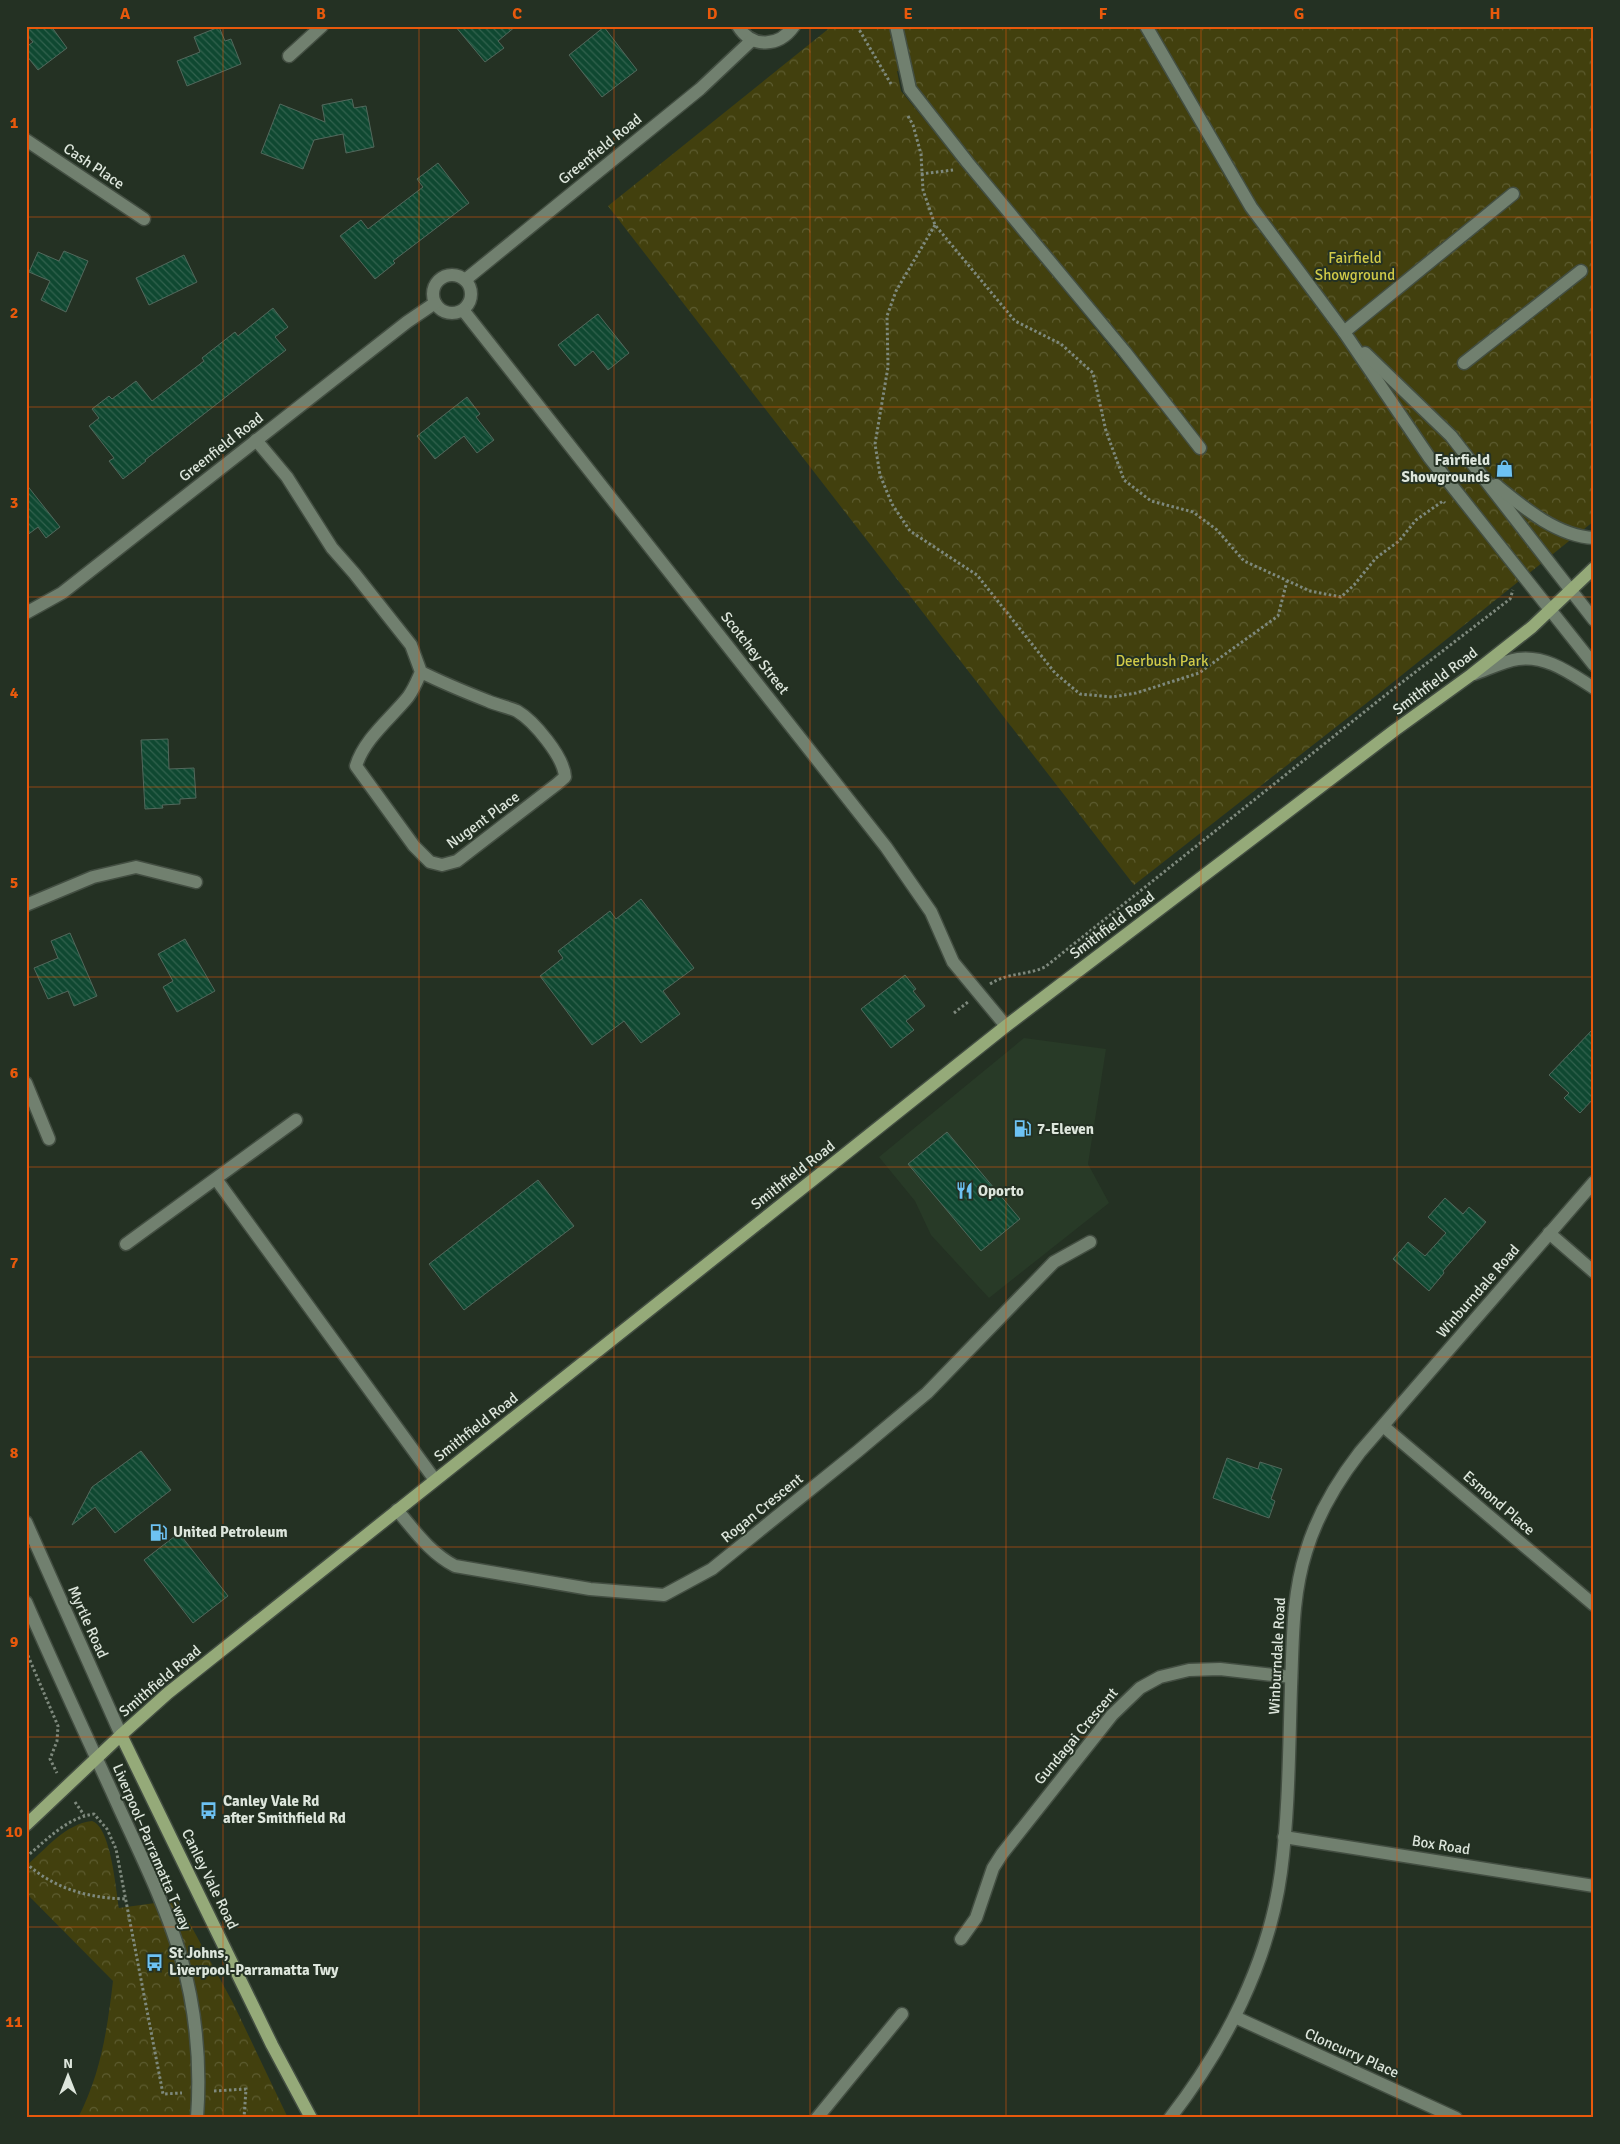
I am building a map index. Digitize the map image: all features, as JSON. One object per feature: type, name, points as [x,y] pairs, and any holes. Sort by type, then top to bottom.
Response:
[{"type":"main road","name":"Smithfield Road","points":[[26,1825],[121,1734],[168,1693],[1006,1026],[1471,675],[1550,610],[1594,568]]},
{"type":"main road","name":"Canley Vale Road","points":[[121,1734],[310,2118]]},
{"type":"street","points":[[289,56],[322,26]]},
{"type":"street","points":[[738,26],[741,32],[752,40],[769,43],[787,35],[794,26]]},
{"type":"street","points":[[896,26],[910,89],[1200,448]]},
{"type":"street","points":[[1146,26],[1251,207],[1344,332],[1429,457],[1594,666]]},
{"type":"street","name":"Greenfield Road","points":[[465,280],[700,89],[752,40]]},
{"type":"street","name":"Cash Place","points":[[26,140],[144,219]]},
{"type":"street","points":[[1344,332],[1513,194]]},
{"type":"street","points":[[1464,363],[1581,272]]},
{"type":"street","points":[[449,275],[456,275],[465,280],[472,293],[469,304],[463,310],[454,314],[442,311],[435,303],[432,294],[437,281],[449,275]]},
{"type":"street","name":"Greenfield Road","points":[[26,613],[62,593],[407,322],[435,303]]},
{"type":"street","name":"Scotchey Street","points":[[463,310],[886,846],[931,912],[953,962],[1006,1026]]},
{"type":"street","points":[[1344,332],[1451,436],[1594,620]]},
{"type":"street","points":[[256,440],[287,478],[332,548],[411,645],[421,672]]},
{"type":"street","points":[[1478,471],[1514,500],[1565,532],[1580,537],[1594,538]]},
{"type":"street","points":[[1471,675],[1517,659],[1533,659],[1549,662],[1564,669],[1594,688]]},
{"type":"street","name":"Nugent Place","points":[[421,672],[443,683],[517,712],[534,726],[559,757],[565,768],[565,777],[557,784],[457,861],[442,865],[430,862],[414,846],[356,766],[358,758],[373,738],[410,695],[421,672]]},
{"type":"street","points":[[26,906],[93,877],[136,867],[196,882]]},
{"type":"street","points":[[26,1083],[49,1139]]},
{"type":"street","points":[[126,1244],[296,1120]]},
{"type":"street","points":[[216,1178],[435,1480]]},
{"type":"street","name":"Winburndale Road","points":[[1170,2118],[1209,2062],[1235,2017],[1252,1979],[1275,1905],[1287,1805],[1295,1598],[1311,1537],[1331,1493],[1360,1452],[1594,1182]]},
{"type":"street","points":[[1549,1233],[1594,1272]]},
{"type":"street","name":"Rogan Crescent","points":[[397,1510],[428,1548],[440,1558],[455,1566],[590,1590],[664,1595],[712,1569],[858,1452],[927,1393],[1054,1262],[1090,1242]]},
{"type":"street","name":"Esmond Place","points":[[1383,1426],[1594,1605]]},
{"type":"street","name":"Myrtle Road","points":[[26,1522],[121,1734]]},
{"type":"street","name":"Liverpool–Parramatta T-way","points":[[26,1602],[156,1894],[180,1956],[190,1992],[196,2031],[199,2092],[197,2118]]},
{"type":"street","name":"Gundagai Crescent","points":[[962,1940],[976,1918],[993,1868],[1002,1854],[1112,1715],[1140,1688],[1160,1677],[1189,1670],[1220,1669],[1292,1677]]},
{"type":"street","name":"Box Road","points":[[1284,1837],[1594,1886]]},
{"type":"street","points":[[817,2118],[902,2014]]},
{"type":"street","name":"Cloncurry Place","points":[[1235,2017],[1456,2118]]},
{"type":"path","points":[[921,174],[944,172],[959,168],[968,163]]},
{"type":"path","points":[[935,225],[896,291],[888,316],[888,367],[875,444],[880,475],[892,504],[910,531],[977,575],[1055,673],[1080,694],[1112,697],[1136,693],[1199,673],[1278,616],[1287,582]]},
{"type":"path","points":[[990,985],[1003,976],[1031,973],[1045,967],[1375,703],[1510,599],[1513,588]]},
{"type":"path","points":[[26,1651],[58,1726],[57,1741],[50,1759]]},
{"type":"path","points":[[26,1857],[68,1823],[84,1816],[94,1814],[107,1829],[116,1849],[164,2094],[178,2093]]},
{"type":"path","points":[[26,1863],[44,1878],[75,1892],[91,1897],[126,1899]]},
{"type":"path","points":[[220,2090],[246,2089],[244,2118]]},
{"type":"shaded area","points":[[1024,1038],[1106,1049],[1088,1164],[1109,1203],[989,1298],[931,1235],[915,1201],[879,1157]]},
{"type":"green space","points":[[832,26],[1594,26],[1594,521],[1382,691],[1134,885],[608,206]],"holes":[[[898,71],[1158,405],[901,91]]]},
{"type":"green space","points":[[92,1821],[104,1835],[108,1846],[119,1908],[177,1900],[233,2003],[288,2118],[78,2118],[98,2068],[113,1981],[26,1893],[26,1866],[65,1832],[82,1823]]},
{"type":"building","points":[[26,26],[51,26],[67,48],[38,70],[26,55],[26,47],[33,42],[26,34]]},
{"type":"building","points":[[455,26],[516,26],[498,41],[504,48],[485,62]]},
{"type":"building","points":[[219,27],[225,41],[231,39],[241,64],[187,86],[177,61],[200,52],[194,37]]},
{"type":"building","points":[[604,27],[637,70],[602,97],[569,55]]},
{"type":"building","points":[[352,99],[354,108],[366,106],[374,147],[346,153],[343,134],[314,140],[303,169],[261,153],[280,104],[325,122],[322,105]]},
{"type":"building","points":[[438,163],[469,203],[393,261],[395,263],[375,279],[340,236],[361,220],[368,229],[423,187],[417,179]]},
{"type":"building","points":[[64,251],[88,261],[66,312],[41,300],[50,281],[29,272],[38,252],[59,261]]},
{"type":"building","points":[[184,255],[197,282],[149,305],[136,278]]},
{"type":"building","points":[[273,308],[288,327],[275,337],[286,350],[123,479],[109,461],[114,458],[89,426],[99,418],[92,409],[109,396],[112,399],[136,381],[152,401],[204,361],[202,358],[235,332],[238,336]]},
{"type":"building","points":[[598,314],[629,353],[608,370],[593,351],[575,366],[558,345]]},
{"type":"building","points":[[467,397],[480,414],[476,417],[494,440],[477,453],[464,436],[435,459],[417,436]]},
{"type":"building","points":[[26,484],[60,527],[46,538],[38,527],[26,536]]},
{"type":"building","points":[[168,739],[169,769],[194,768],[196,798],[180,799],[180,804],[162,805],[163,808],[145,809],[141,740]]},
{"type":"building","points":[[641,899],[694,968],[663,991],[680,1014],[641,1043],[624,1021],[592,1045],[540,976],[563,958],[558,951],[610,911],[616,919]]},
{"type":"building","points":[[70,933],[97,996],[74,1006],[68,991],[48,999],[34,968],[58,958],[51,941]]},
{"type":"building","points":[[185,939],[215,991],[177,1012],[163,987],[173,981],[158,954]]},
{"type":"building","points":[[905,975],[916,989],[913,991],[925,1006],[906,1021],[914,1030],[891,1048],[861,1009]]},
{"type":"building","points":[[1594,1028],[1594,1098],[1580,1113],[1564,1098],[1569,1093],[1549,1075]]},
{"type":"building","name":"Oporto","points":[[947,1132],[1020,1219],[981,1251],[908,1164]]},
{"type":"building","points":[[538,1180],[574,1226],[464,1310],[429,1264]]},
{"type":"building","points":[[1445,1198],[1463,1214],[1469,1207],[1486,1222],[1443,1271],[1444,1273],[1429,1291],[1393,1259],[1408,1242],[1425,1256],[1446,1233],[1428,1217]]},
{"type":"building","points":[[141,1451],[171,1490],[115,1533],[95,1507],[72,1525],[92,1487]]},
{"type":"building","points":[[1227,1458],[1258,1469],[1260,1462],[1282,1469],[1271,1499],[1275,1501],[1269,1518],[1213,1498]]},
{"type":"building","points":[[179,1533],[228,1596],[193,1623],[144,1560]]},
{"type":"place","name":"Fairfield Showgrounds","points":[[1504,469]]},
{"type":"place","name":"7-Eleven","points":[[1023,1129]]},
{"type":"place","name":"Oporto","points":[[964,1191]]},
{"type":"place","name":"United Petroleum","points":[[159,1532]]},
{"type":"place","name":"Canley Vale Rd after Smithfield Rd","points":[[209,1810]]},
{"type":"place","name":"St Johns, Liverpool-Parramatta Twy","points":[[155,1962]]},
{"type":"park label","name":"Fairfield Showground","points":[[1355,266]]},
{"type":"park label","name":"Deerbush Park","points":[[1162,661]]}]
